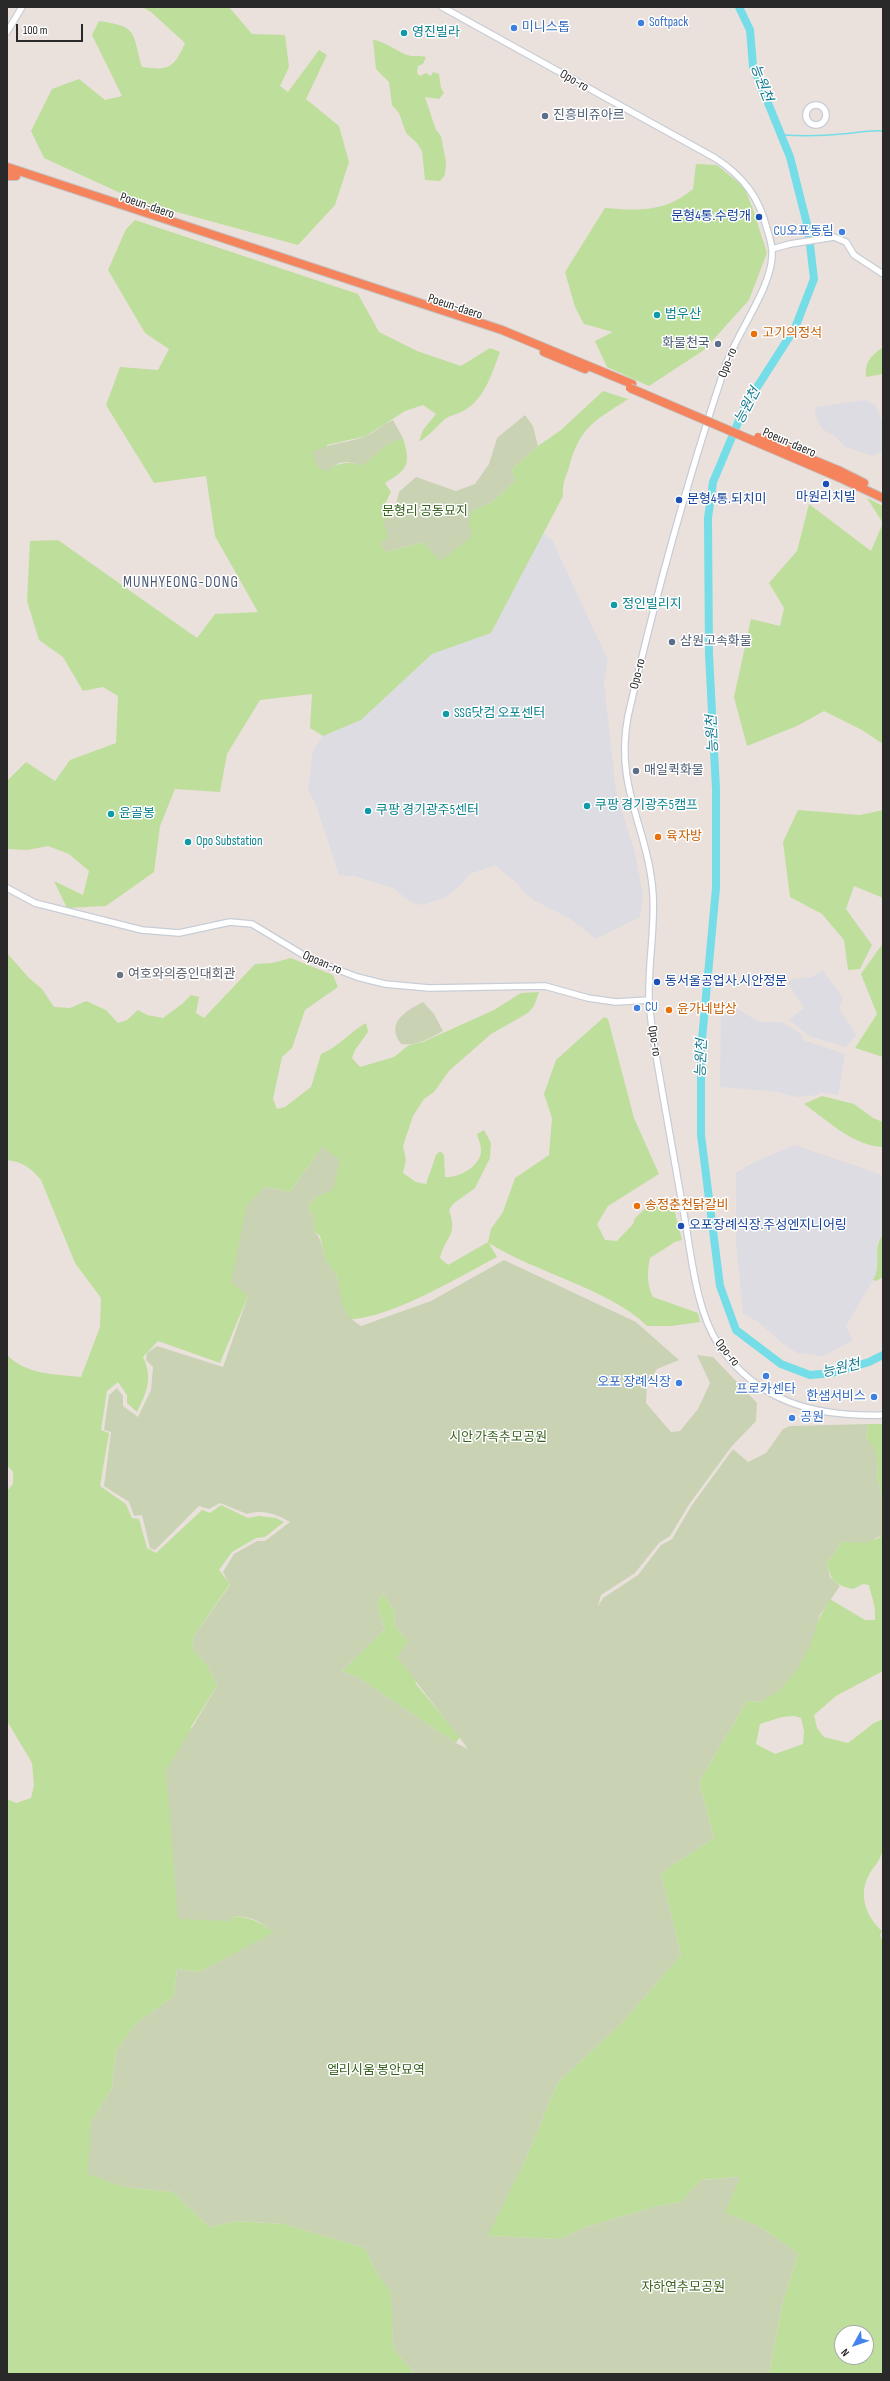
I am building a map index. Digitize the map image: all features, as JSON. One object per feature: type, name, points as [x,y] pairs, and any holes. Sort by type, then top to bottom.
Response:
[{"type":"highway","points":[[7,163],[13,165],[17,173]]},
{"type":"highway","points":[[7,167],[17,173]]},
{"type":"highway","name":"Poeun-daero","points":[[7,172],[17,173],[502,330],[839,474]]},
{"type":"highway","points":[[7,176],[17,173]]},
{"type":"highway","points":[[839,474],[883,493]]},
{"type":"highway","points":[[839,474],[883,498]]},
{"type":"street","points":[[7,32],[22,7]]},
{"type":"street","name":"Opo-ro","points":[[442,7],[727,166],[746,183],[759,203],[772,249],[771,264],[764,283],[726,364],[673,536],[625,732],[624,755],[627,782],[653,888],[654,912],[649,970],[649,1000],[653,1038],[697,1285],[706,1320],[714,1337],[741,1371],[767,1390],[790,1403],[827,1413],[883,1415]]},
{"type":"street","points":[[772,249],[790,244],[834,237],[846,242],[854,255],[883,274]]},
{"type":"street","name":"Opoan-ro","points":[[7,888],[35,903],[142,930],[179,933],[230,922],[252,924],[310,959],[357,977],[385,984],[429,988],[545,986],[588,998],[616,1002],[649,1000]]},
{"type":"shaded area","points":[[866,400],[876,406],[883,423],[883,450],[874,456],[845,447],[836,437],[822,429],[815,415],[816,407]]},
{"type":"shaded area","points":[[543,533],[552,540],[608,660],[604,682],[616,791],[635,853],[643,895],[640,917],[596,939],[569,918],[535,901],[524,893],[518,884],[495,865],[470,874],[462,884],[445,898],[421,905],[409,901],[393,888],[354,876],[339,875],[316,805],[308,789],[313,750],[323,736],[361,720],[432,654],[491,633]]},
{"type":"shaded area","points":[[823,971],[843,998],[839,1008],[856,1035],[846,1047],[809,1036],[789,1020],[804,1008],[788,983],[793,979],[811,977]]},
{"type":"shaded area","points":[[721,999],[759,1022],[782,1022],[801,1034],[803,1040],[845,1054],[838,1095],[820,1092],[817,1095],[799,1097],[779,1092],[720,1087]]},
{"type":"shaded area","points":[[794,1145],[880,1174],[883,1182],[883,1234],[877,1243],[878,1272],[846,1326],[853,1340],[824,1356],[797,1353],[782,1343],[757,1321],[743,1314],[736,1242],[736,1173],[752,1163]]},
{"type":"green space","points":[[142,7],[229,7],[252,34],[285,35],[289,67],[280,86],[288,92],[319,50],[327,55],[306,99],[339,126],[349,162],[335,205],[298,245],[140,202],[44,158],[31,131],[52,89],[79,79],[105,100],[122,96],[92,35],[99,21],[121,26],[128,29],[132,33],[142,67],[165,68],[174,63],[185,43],[151,12]]},
{"type":"green space","points":[[373,40],[377,40],[407,55],[426,57],[423,64],[418,66],[417,73],[420,76],[426,73],[431,76],[433,72],[439,74],[441,88],[444,93],[439,99],[425,97],[436,130],[441,136],[446,162],[445,175],[440,181],[425,180],[422,151],[417,143],[406,133],[399,113],[392,105],[389,82],[376,69]]},
{"type":"green space","points":[[696,164],[717,165],[744,187],[753,209],[767,253],[749,300],[704,350],[649,386],[607,367],[595,341],[613,332],[584,324],[575,307],[565,272],[605,208],[629,210],[651,208],[662,206],[683,197],[693,189]]},
{"type":"green space","points":[[135,220],[358,294],[379,332],[417,351],[461,366],[490,348],[500,352],[491,376],[478,399],[460,413],[449,416],[419,442],[423,430],[436,414],[423,405],[405,411],[366,436],[327,445],[326,471],[342,464],[351,463],[361,465],[389,443],[403,438],[407,454],[406,465],[399,474],[385,483],[391,492],[384,506],[394,508],[386,552],[423,542],[440,560],[447,556],[461,540],[471,511],[492,502],[515,481],[512,469],[538,446],[561,430],[603,391],[628,399],[598,419],[590,426],[578,442],[564,480],[563,496],[491,633],[432,654],[361,720],[323,736],[310,728],[312,694],[260,700],[227,754],[220,792],[175,789],[160,826],[154,872],[106,906],[67,908],[54,881],[83,895],[89,871],[69,854],[48,846],[27,850],[7,849],[7,781],[26,762],[55,781],[70,760],[116,743],[118,696],[103,687],[83,691],[63,657],[39,640],[27,601],[30,541],[58,540],[197,638],[215,614],[258,612],[215,536],[206,476],[154,483],[106,405],[120,367],[158,370],[169,349],[145,333],[108,270],[126,229]]},
{"type":"green space","points":[[883,347],[883,374],[866,377],[866,371],[870,359]]},
{"type":"green space","name":"문형리 공동묘지","points":[[525,415],[533,426],[538,446],[512,469],[515,481],[492,502],[471,511],[469,523],[472,537],[440,561],[423,542],[386,552],[380,544],[388,537],[383,520],[393,516],[399,492],[416,477],[456,491],[475,484],[489,464],[497,438]]},
{"type":"green space","points":[[393,420],[403,438],[389,443],[366,463],[361,465],[347,462],[339,463],[326,472],[317,466],[312,452],[366,436]]},
{"type":"green space","points":[[867,498],[883,506],[883,523]]},
{"type":"green space","points":[[809,504],[871,551],[883,523],[883,744],[862,730],[824,711],[797,726],[747,746],[734,697],[751,619],[780,626],[784,608],[769,583],[797,551]]},
{"type":"green space","points":[[798,810],[860,815],[883,810],[883,898],[854,886],[846,909],[872,945],[860,969],[848,970],[844,940],[822,914],[790,897],[783,842]]},
{"type":"green space","points":[[883,943],[883,1057],[855,1048],[877,1014],[861,974]]},
{"type":"green space","points":[[7,953],[29,978],[42,989],[54,1007],[70,1008],[86,1001],[106,1010],[118,1023],[127,1020],[138,1010],[147,1015],[163,1018],[182,1004],[191,995],[199,997],[196,1013],[204,1018],[255,964],[272,963],[291,958],[333,975],[338,987],[305,1010],[292,1048],[282,1057],[273,1099],[277,1109],[285,1107],[311,1087],[321,1054],[366,1023],[368,1032],[355,1050],[352,1058],[360,1067],[394,1057],[409,1045],[423,1042],[494,1010],[521,993],[539,992],[534,1006],[528,1013],[491,1034],[449,1071],[434,1092],[424,1099],[413,1116],[403,1146],[406,1160],[403,1173],[416,1182],[426,1184],[436,1155],[440,1151],[444,1155],[445,1177],[450,1177],[456,1176],[468,1170],[476,1162],[481,1150],[477,1134],[484,1130],[491,1143],[490,1158],[475,1188],[453,1204],[449,1210],[452,1231],[442,1250],[440,1258],[448,1265],[488,1242],[491,1229],[503,1212],[515,1178],[549,1155],[552,1118],[544,1094],[556,1060],[604,1017],[608,1019],[634,1118],[659,1174],[608,1206],[597,1224],[605,1240],[617,1241],[633,1224],[635,1218],[647,1207],[655,1203],[673,1205],[682,1240],[675,1242],[650,1258],[648,1273],[650,1288],[653,1297],[698,1313],[700,1322],[671,1326],[647,1326],[632,1313],[593,1291],[508,1254],[489,1243],[497,1257],[445,1285],[404,1304],[366,1317],[350,1319],[340,1301],[337,1277],[326,1261],[320,1236],[314,1231],[314,1218],[308,1207],[316,1197],[322,1147],[290,1192],[266,1187],[248,1296],[220,1363],[158,1341],[143,1357],[148,1372],[148,1385],[144,1398],[137,1412],[127,1403],[127,1395],[118,1382],[107,1391],[101,1430],[109,1433],[100,1486],[126,1504],[132,1518],[139,1519],[147,1548],[156,1553],[202,1510],[210,1513],[221,1505],[248,1518],[259,1516],[276,1518],[284,1522],[265,1537],[256,1538],[232,1552],[219,1570],[230,1584],[194,1636],[193,1649],[207,1665],[217,1686],[191,1727],[231,1921],[233,1916],[250,1919],[260,1923],[274,1933],[199,1972],[177,1969],[174,1996],[137,2023],[116,2051],[112,2088],[90,2124],[125,2187],[173,2192],[209,2227],[236,2221],[284,2224],[365,2248],[377,2274],[392,2292],[393,2348],[415,2374],[7,2374],[7,1799],[16,1803],[31,1798],[34,1785],[32,1763],[7,1721],[7,1491],[13,1484],[13,1472],[7,1465],[7,1355],[15,1362],[32,1370],[51,1374],[81,1377],[100,1327],[101,1298],[75,1263],[41,1180],[26,1166],[18,1162],[7,1160]]},
{"type":"green space","points":[[423,1002],[434,1014],[443,1031],[418,1043],[401,1044],[395,1029],[396,1023],[404,1013]]},
{"type":"green space","points":[[822,1096],[854,1104],[873,1118],[883,1122],[883,1147],[872,1146],[851,1137],[804,1104]]},
{"type":"green space","points":[[322,1147],[340,1160],[333,1190],[316,1197],[308,1207],[314,1218],[314,1231],[320,1240],[327,1262],[337,1278],[345,1310],[354,1321],[361,1326],[431,1301],[504,1260],[636,1322],[679,1360],[657,1369],[647,1384],[646,1403],[671,1432],[680,1431],[698,1409],[710,1383],[697,1355],[713,1357],[757,1403],[756,1421],[732,1446],[690,1503],[670,1536],[659,1543],[635,1573],[601,1595],[598,1606],[603,1598],[638,1575],[661,1545],[672,1539],[692,1505],[733,1449],[748,1462],[766,1453],[783,1429],[790,1426],[868,1424],[866,1436],[875,1450],[878,1463],[877,1478],[883,1498],[883,1535],[866,1543],[842,1542],[827,1563],[830,1577],[840,1586],[820,1615],[811,1644],[798,1668],[780,1690],[771,1696],[761,1702],[747,1701],[699,1782],[714,1838],[661,1873],[681,1955],[621,2024],[558,2082],[526,2158],[488,2236],[560,2239],[583,2228],[654,2207],[681,2202],[701,2180],[740,2177],[725,2213],[757,2225],[798,2253],[782,2305],[769,2374],[415,2374],[393,2348],[391,2292],[377,2274],[365,2248],[284,2224],[236,2221],[209,2227],[173,2192],[125,2187],[88,2174],[90,2124],[112,2088],[116,2051],[137,2023],[174,1996],[177,1969],[199,1972],[273,1933],[260,1922],[244,1917],[233,1916],[232,1921],[178,1919],[166,1771],[217,1686],[207,1665],[193,1649],[194,1636],[230,1585],[223,1572],[234,1554],[257,1541],[265,1541],[290,1522],[264,1512],[247,1514],[220,1503],[209,1509],[199,1506],[155,1550],[150,1548],[142,1515],[134,1516],[129,1502],[104,1486],[111,1432],[104,1430],[109,1395],[117,1388],[123,1396],[123,1406],[138,1417],[151,1390],[153,1367],[146,1360],[147,1353],[157,1346],[223,1367],[248,1296],[231,1283],[247,1204],[265,1187],[290,1192]],"holes":[[[383,1593],[394,1611],[395,1626],[408,1641],[397,1657],[468,1749],[456,1743],[359,1678],[342,1671],[385,1629],[377,1605]]]},
{"type":"green space","points":[[883,1234],[883,1277],[876,1281],[873,1280],[877,1268],[877,1252]]},
{"type":"green space","points":[[868,1424],[883,1424],[883,1498],[877,1478],[878,1463],[866,1436]]},
{"type":"green space","points":[[883,1535],[883,1671],[836,1696],[814,1715],[817,1728],[824,1737],[848,1743],[874,1723],[883,1719],[883,1848],[879,1860],[866,1882],[864,1897],[868,1912],[876,1925],[882,1931],[880,1935],[883,1943],[883,2374],[769,2374],[782,2305],[798,2253],[757,2225],[724,2213],[740,2177],[701,2180],[681,2202],[654,2207],[583,2228],[560,2239],[487,2236],[526,2158],[558,2082],[621,2024],[681,1955],[661,1873],[714,1838],[699,1782],[747,1701],[761,1702],[780,1690],[830,1599],[865,1620],[875,1620],[874,1606],[869,1585],[863,1584],[853,1589],[842,1586],[832,1578],[830,1574],[827,1563],[842,1542],[877,1539]],"holes":[[[795,1716],[801,1718],[804,1731],[803,1744],[775,1754],[756,1744],[760,1724],[782,1717]]]},
{"type":"green space","points":[[383,1593],[394,1611],[395,1626],[408,1641],[416,1684],[460,1737],[456,1743],[359,1678],[342,1671],[385,1629],[377,1605]]},
{"type":"waterway","name":"능원천","points":[[739,7],[750,30],[753,66],[790,157],[808,228],[814,279],[795,328],[745,406],[713,482],[708,518],[709,654],[716,789],[716,888],[701,1050],[701,1135],[720,1286],[736,1330],[781,1364],[810,1375],[832,1373],[869,1362],[883,1355]]},
{"type":"waterway","points":[[782,135],[834,135],[868,131],[883,131]]},
{"type":"place","name":"Softpack","points":[[641,23]]},
{"type":"place","name":"미니스톱","points":[[514,28]]},
{"type":"place","name":"영진빌라","points":[[404,33]]},
{"type":"place","name":"진흥비쥬아르","points":[[545,116]]},
{"type":"place","name":"문형4통.수렁개","points":[[759,217]]},
{"type":"place","name":"CU오포동림","points":[[842,232]]},
{"type":"place","name":"범우산","points":[[657,315]]},
{"type":"place","name":"고기의정석","points":[[754,334]]},
{"type":"place","name":"화물천국","points":[[718,344]]},
{"type":"place","name":"마원리치빌","points":[[826,484]]},
{"type":"place","name":"문형4통.되치미","points":[[679,500]]},
{"type":"place","name":"정인빌리지","points":[[614,605]]},
{"type":"place","name":"삼원고속화물","points":[[672,642]]},
{"type":"place","name":"SSG닷컴 오포센터","points":[[446,714]]},
{"type":"place","name":"매일퀵화물","points":[[636,771]]},
{"type":"place","name":"쿠팡 경기광주5캠프","points":[[587,806]]},
{"type":"place","name":"쿠팡 경기광주5센터","points":[[368,811]]},
{"type":"place","name":"윤골봉","points":[[111,814]]},
{"type":"place","name":"육자방","points":[[658,837]]},
{"type":"place","name":"Opo Substation","points":[[188,842]]},
{"type":"place","name":"여호와의증인대회관","points":[[120,975]]},
{"type":"place","name":"동서울공업사.시안정문","points":[[657,982]]},
{"type":"place","name":"CU","points":[[637,1008]]},
{"type":"place","name":"윤가네밥상","points":[[669,1010]]},
{"type":"place","name":"송정춘천닭갈비","points":[[637,1206]]},
{"type":"place","name":"오포장례식장.주성엔지니어링","points":[[681,1226]]},
{"type":"place","name":"프로카센타","points":[[766,1376]]},
{"type":"place","name":"오포 장례식장","points":[[679,1383]]},
{"type":"place","name":"한샘서비스","points":[[874,1397]]},
{"type":"place","name":"공원","points":[[792,1418]]},
{"type":"district","name":"MUNHYEONG-DONG","points":[[181,583]]},
{"type":"park label","name":"시안 가족추모공원","points":[[498,1438]]},
{"type":"park label","name":"엘리시움 봉안묘역","points":[[376,2071]]},
{"type":"park label","name":"자하연추모공원","points":[[683,2288]]}]
